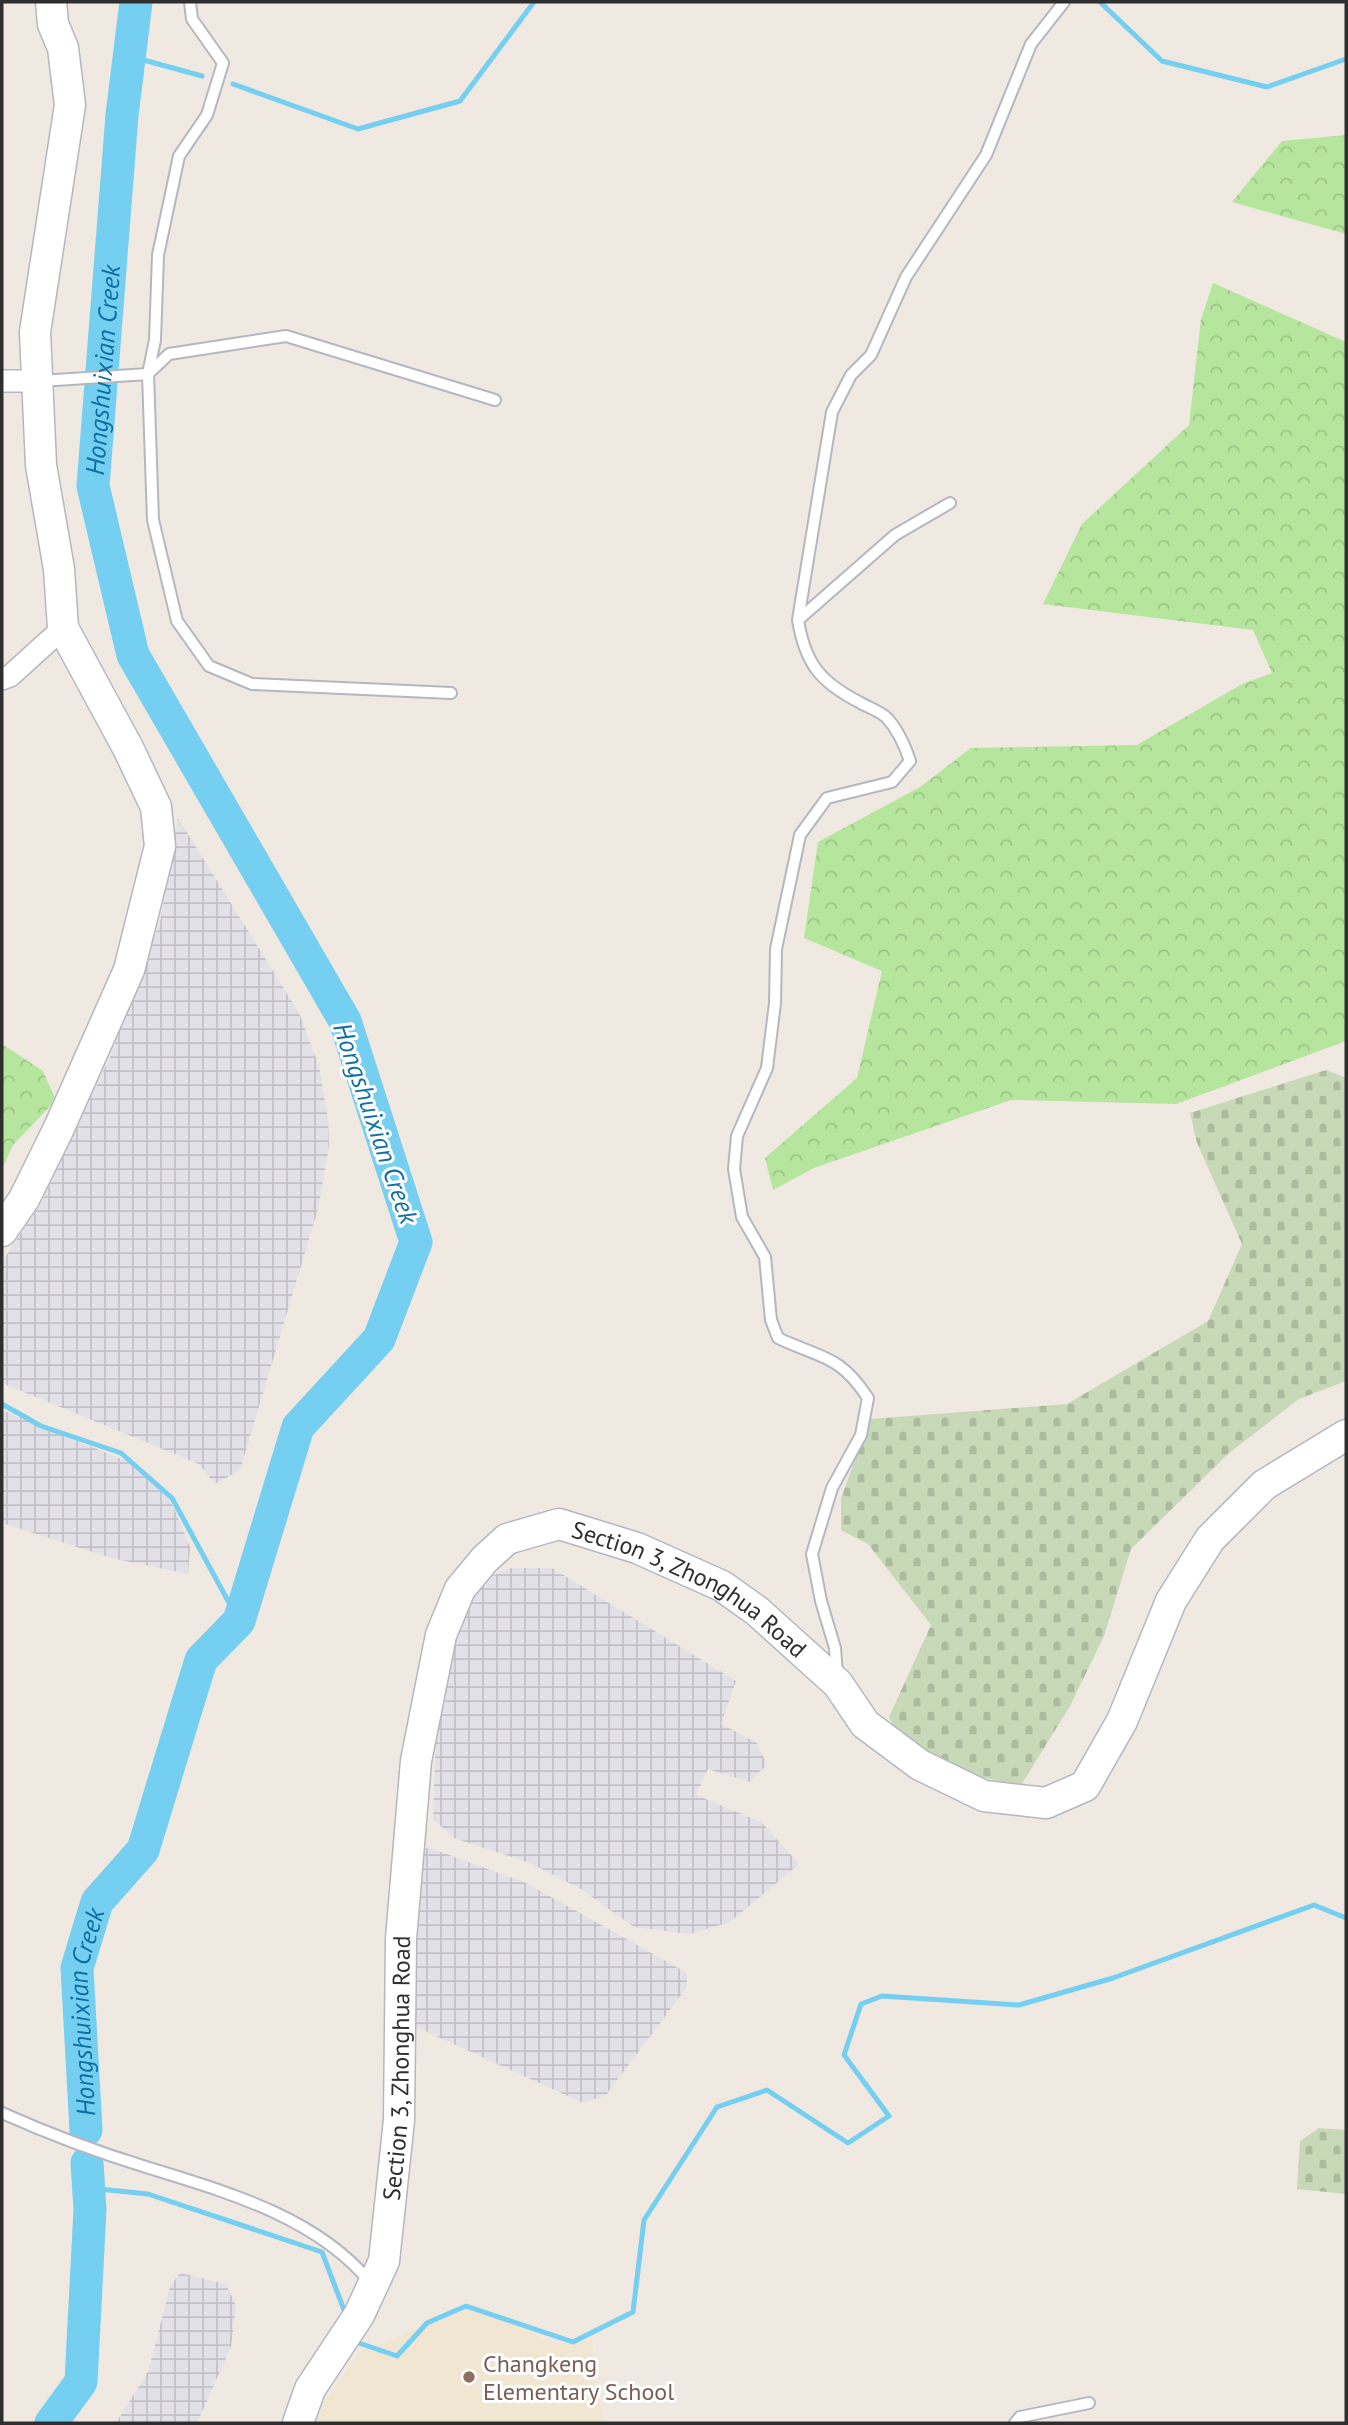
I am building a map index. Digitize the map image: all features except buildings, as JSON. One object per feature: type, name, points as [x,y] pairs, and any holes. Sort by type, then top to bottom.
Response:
[{"type":"main road","points":[[2,1231],[24,1199],[60,1128],[129,970],[160,846],[156,807],[63,628],[52,520],[41,465],[34,332],[40,286],[58,198],[70,105],[63,48],[53,24],[51,2]]},
{"type":"main road","name":"Section 3, Zhonghua Road","points":[[298,2423],[310,2389],[359,2315],[384,2261],[399,2120],[401,1939],[416,1761],[441,1635],[460,1589],[485,1559],[507,1539],[559,1524],[637,1548],[722,1586],[757,1611],[838,1684],[865,1724],[920,1765],[984,1796],[1046,1803],[1085,1786],[1122,1721],[1171,1601],[1210,1539],[1264,1485],[1346,1435]]},
{"type":"street","points":[[2,381],[37,381]]},
{"type":"street","points":[[2,679],[9,676],[63,628]]},
{"type":"lane","points":[[190,2],[192,19],[223,63],[206,115],[179,156],[159,255],[156,340],[148,374],[153,520],[177,621],[209,666],[252,684],[451,693]]},
{"type":"lane","points":[[838,1684],[835,1648],[821,1601],[813,1554],[832,1488],[861,1435],[868,1398],[852,1374],[828,1356],[801,1349],[778,1338],[771,1320],[765,1257],[742,1217],[734,1170],[737,1136],[767,1068],[775,1003],[776,949],[800,835],[827,798],[892,782],[910,761],[903,741],[886,717],[840,693],[812,667],[802,647],[798,620],[832,412],[851,375],[871,355],[906,276],[986,155],[1031,44],[1065,2]]},
{"type":"lane","points":[[37,381],[148,374],[169,355],[286,336],[495,400]]},
{"type":"lane","points":[[798,620],[895,535],[950,503]]},
{"type":"lane","points":[[2,2113],[132,2162],[228,2192],[296,2224],[348,2256],[374,2287]]},
{"type":"lane","points":[[1015,2423],[1020,2417],[1089,2403]]},
{"type":"shaded area","points":[[178,818],[299,1013],[319,1066],[328,1119],[329,1146],[318,1209],[240,1470],[215,1484],[199,1464],[2,1383],[2,1262],[41,1203],[110,1057],[160,922]]},
{"type":"shaded area","points":[[2,1410],[131,1463],[158,1482],[173,1506],[190,1547],[188,1574],[111,1558],[2,1523]]},
{"type":"shaded area","points":[[512,1568],[552,1568],[736,1681],[721,1724],[757,1743],[767,1765],[749,1782],[708,1769],[696,1795],[761,1822],[799,1864],[730,1922],[690,1934],[634,1927],[581,1889],[530,1863],[454,1838],[433,1819],[439,1648],[448,1618],[489,1577]]},
{"type":"shaded area","points":[[413,1846],[433,1849],[526,1883],[687,1973],[687,1987],[606,2095],[583,2103],[403,2021]]},
{"type":"shaded area","points":[[180,2273],[226,2284],[236,2306],[231,2347],[197,2423],[116,2423],[148,2372],[170,2287]]},
{"type":"shaded area","name":"Changkeng Elementary School","points":[[476,2307],[555,2344],[592,2340],[603,2423],[317,2423],[323,2404],[361,2351]]},
{"type":"green space","points":[[1346,135],[1346,234],[1232,202],[1282,141]]},
{"type":"green space","points":[[1213,283],[1346,342],[1346,1041],[1176,1104],[1011,1100],[814,1168],[773,1190],[765,1158],[857,1078],[882,971],[804,938],[818,842],[920,787],[971,748],[1137,745],[1242,684],[1272,673],[1253,630],[1043,604],[1082,524],[1189,425],[1201,319]]},
{"type":"green space","points":[[2,1044],[43,1071],[56,1100],[13,1145],[2,1169]]},
{"type":"green space","points":[[1326,1070],[1346,1078],[1346,1381],[1299,1399],[1229,1453],[1131,1549],[1104,1636],[1070,1706],[1020,1787],[965,1772],[927,1756],[911,1746],[898,1733],[889,1717],[931,1625],[868,1544],[841,1530],[841,1498],[870,1419],[1067,1404],[1208,1321],[1242,1244],[1197,1143],[1190,1113]]},
{"type":"green space","points":[[1319,2128],[1346,2130],[1346,2194],[1297,2189],[1300,2141]]},
{"type":"waterway","name":"Hongshuixian Creek","points":[[86,2130],[77,1968],[97,1902],[143,1850],[201,1660],[239,1621],[298,1427],[379,1339],[416,1242],[345,1021],[133,655],[93,486],[122,115],[136,2]]},
{"type":"waterway","points":[[233,84],[358,129],[460,101],[534,2]]},
{"type":"waterway","points":[[1100,2],[1162,61],[1267,87],[1346,59]]},
{"type":"waterway","points":[[129,56],[202,76]]},
{"type":"waterway","points":[[2,1404],[41,1426],[121,1453],[172,1498],[239,1621]]},
{"type":"waterway","points":[[356,2342],[397,2356],[427,2323],[466,2306],[573,2342],[633,2312],[644,2220],[717,2107],[767,2090],[848,2143],[889,2116],[844,2055],[861,2004],[882,1996],[1019,2005],[1113,1978],[1314,1905],[1346,1918]]},
{"type":"waterway","name":"Hongshuixian Creek","points":[[51,2423],[81,2382],[90,2209],[87,2163]]},
{"type":"waterway","points":[[89,2188],[148,2194],[322,2252],[344,2310]]},
{"type":"place","name":"Changkeng Elementary School","points":[[469,2377]]}]
